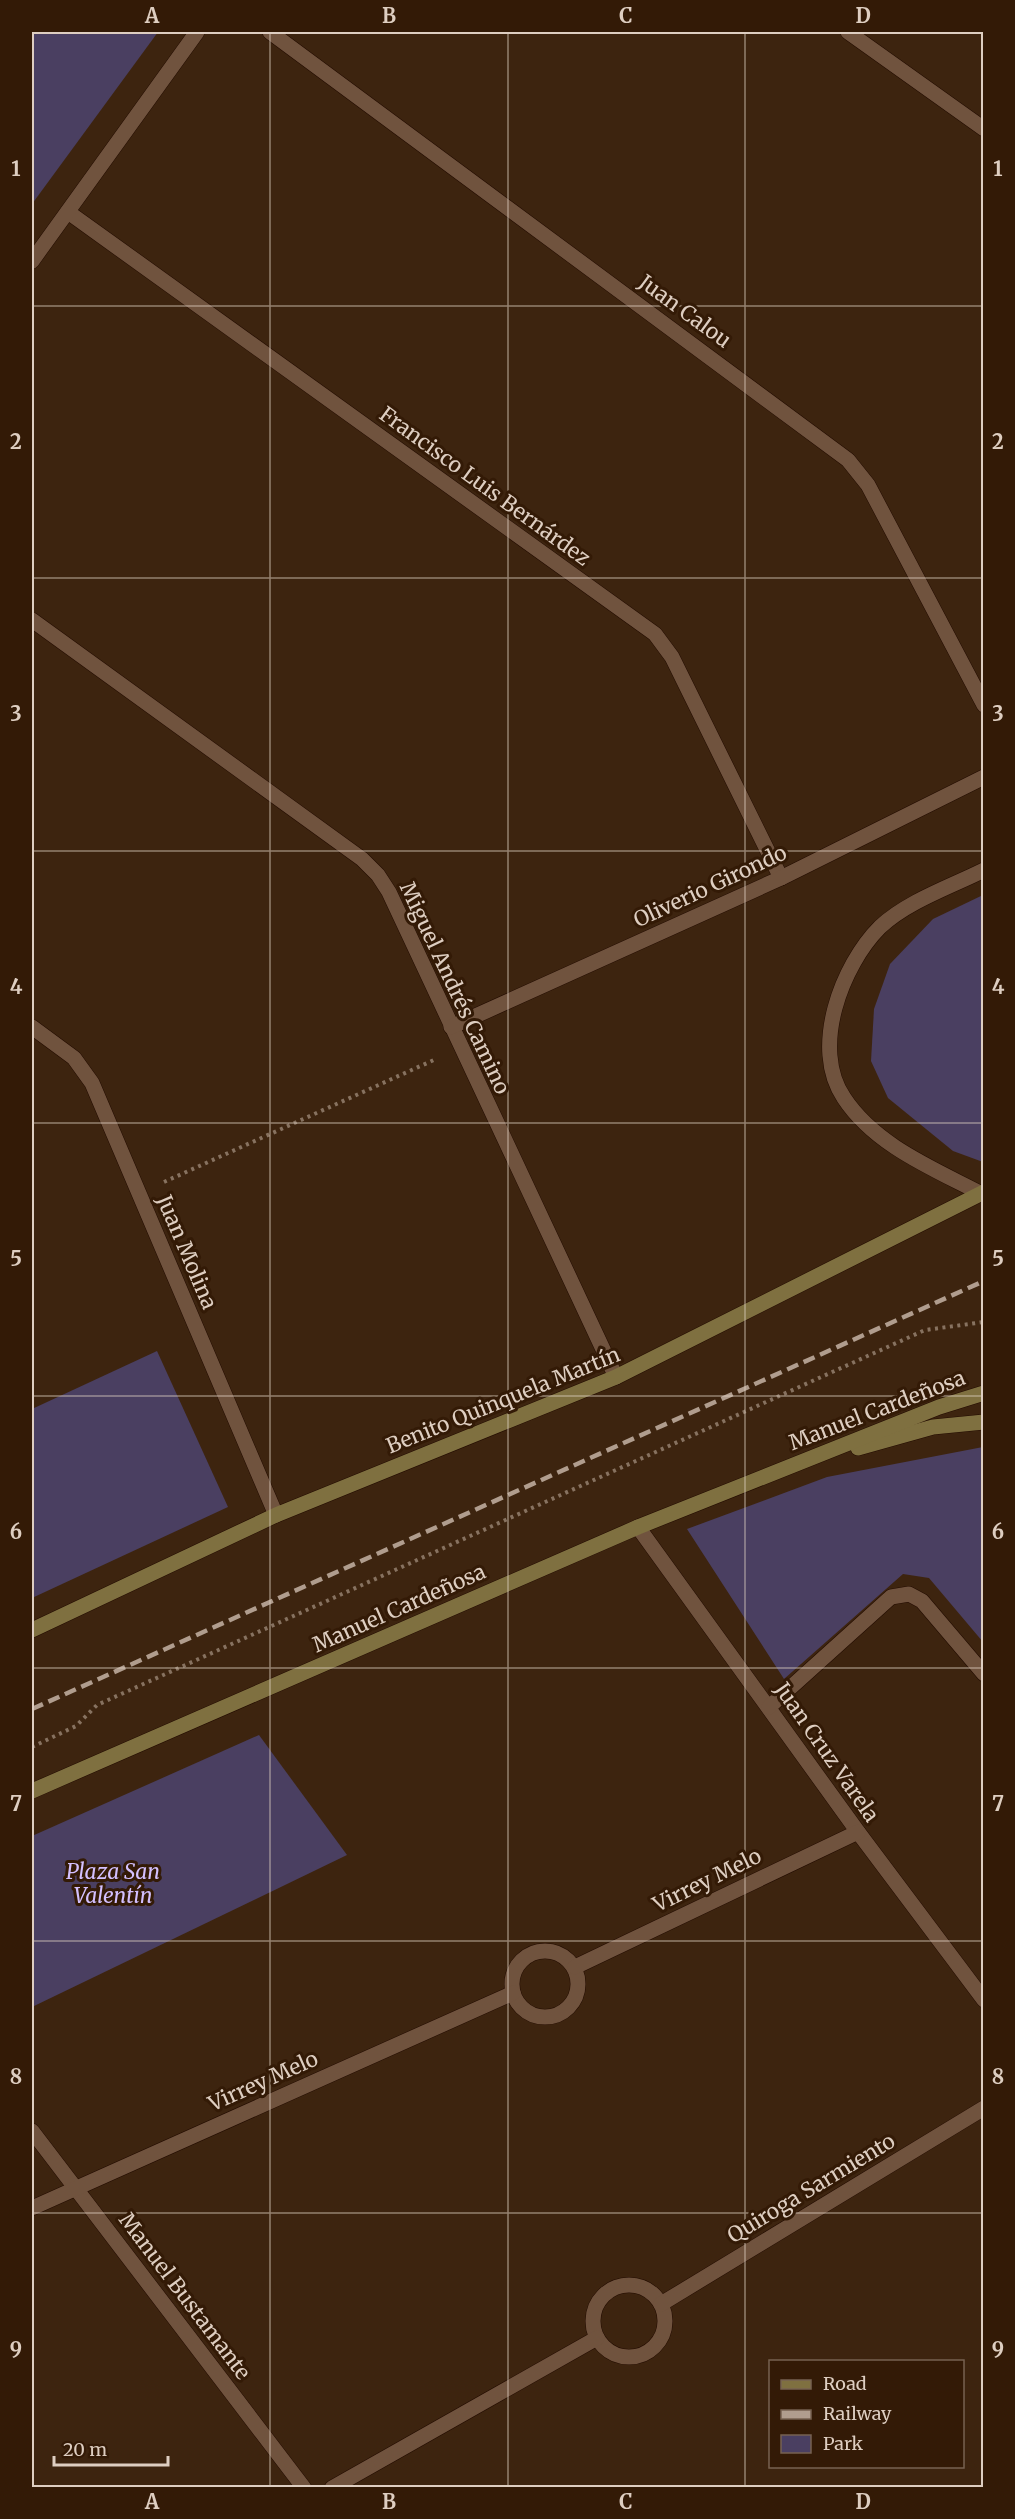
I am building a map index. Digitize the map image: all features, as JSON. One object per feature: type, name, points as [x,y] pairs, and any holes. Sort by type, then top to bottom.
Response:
[{"type":"main road","name":"Benito Quinquela Martín","points":[[32,1630],[276,1515],[616,1377],[982,1192]]},
{"type":"main road","name":"Manuel Cardeñosa","points":[[32,1789],[638,1527],[939,1407],[984,1393]]},
{"type":"main road","name":"Manuel Cardeñosa","points":[[785,1468],[933,1428],[984,1422]]},
{"type":"street","points":[[32,261],[197,32]]},
{"type":"street","name":"Juan Calou","points":[[270,32],[848,460],[868,485],[984,705]]},
{"type":"street","points":[[848,32],[984,129]]},
{"type":"street","name":"Francisco Luis Bernárdez","points":[[68,212],[655,634],[672,657],[781,878]]},
{"type":"street","name":"Miguel Andrés Camino","points":[[32,620],[362,859],[378,875],[389,892],[460,1048],[616,1377]]},
{"type":"street","name":"Oliverio Girondo","points":[[451,1027],[781,878],[984,777]]},
{"type":"street","points":[[982,1192],[906,1155],[871,1128],[843,1097],[831,1061],[830,1028],[835,1003],[853,962],[881,927],[908,907],[984,870]]},
{"type":"street","name":"Juan Molina","points":[[32,1027],[84,1069],[276,1515]]},
{"type":"street","name":"Juan Cruz Varela","points":[[638,1527],[858,1832],[984,2000]]},
{"type":"street","points":[[769,1707],[891,1597],[909,1594],[922,1601],[984,1674]]},
{"type":"street","name":"Virrey Melo","points":[[575,1967],[858,1832]]},
{"type":"street","points":[[538,1952],[558,1953],[575,1967],[579,1978],[575,2000],[568,2010],[558,2015],[536,2017],[518,2004],[513,1993],[514,1972],[519,1963],[538,1952]]},
{"type":"street","name":"Virrey Melo","points":[[32,2208],[513,1993]]},
{"type":"street","name":"Quiroga Sarmiento","points":[[661,2304],[984,2108]]},
{"type":"street","name":"Manuel Bustamante","points":[[32,2131],[304,2487]]},
{"type":"street","points":[[623,2285],[645,2288],[661,2304],[665,2316],[660,2340],[640,2355],[628,2357],[605,2348],[597,2338],[593,2327],[597,2305],[612,2288],[623,2285]]},
{"type":"street","points":[[332,2487],[597,2338]]},
{"type":"path","points":[[139,1193],[460,1048]]},
{"type":"path","points":[[32,1747],[76,1726],[97,1705],[925,1330],[984,1322]]},
{"type":"green space","points":[[32,32],[158,32],[32,204]]},
{"type":"green space","points":[[983,895],[983,1162],[953,1151],[888,1098],[871,1061],[874,1009],[890,964],[933,919]]},
{"type":"green space","points":[[157,1351],[228,1507],[32,1598],[32,1409]]},
{"type":"green space","points":[[983,1447],[983,1642],[929,1578],[903,1574],[784,1679],[687,1529],[827,1477]]},
{"type":"green space","name":"Plaza San Valentín","points":[[259,1735],[347,1855],[32,2007],[32,1836]]},
{"type":"railway","points":[[32,1709],[984,1281]]}]
